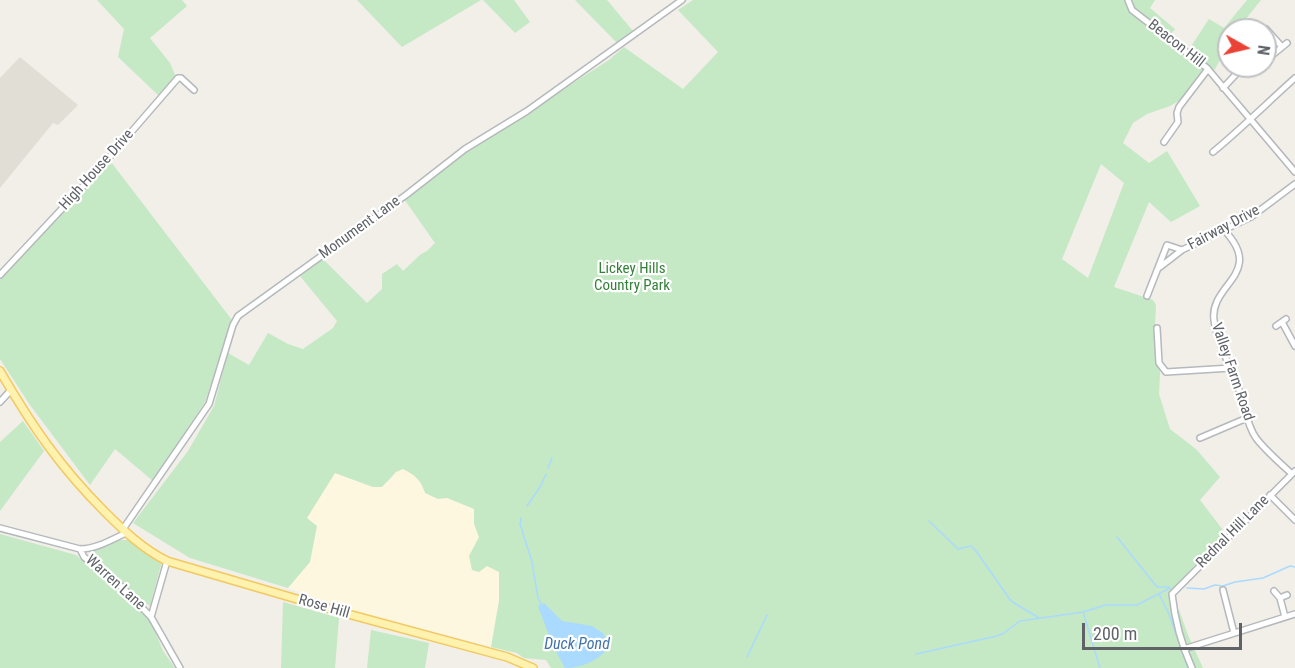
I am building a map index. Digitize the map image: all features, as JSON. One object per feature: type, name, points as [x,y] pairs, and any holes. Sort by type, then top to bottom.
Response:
[{"type":"main road","name":"Rose Hill","points":[[0,371],[46,445],[68,473],[124,531],[157,556],[167,561],[296,599],[507,657],[532,668]]},
{"type":"street","name":"Monument Lane","points":[[124,531],[209,404],[233,325],[238,316],[406,195],[465,149],[527,111],[682,0]]},
{"type":"street","name":"Beacon Hill","points":[[1128,0],[1132,10],[1208,69],[1250,121],[1294,169]]},
{"type":"street","points":[[1277,39],[1284,45],[1277,51]]},
{"type":"street","points":[[1164,142],[1178,122],[1179,107],[1208,69]]},
{"type":"street","name":"High House Drive","points":[[0,275],[101,167],[178,78],[194,90]]},
{"type":"street","points":[[1223,88],[1232,78]]},
{"type":"street","points":[[1213,152],[1264,106],[1274,100],[1295,78]]},
{"type":"street","name":"Fairway Drive","points":[[1147,296],[1167,245],[1182,250],[1224,230],[1251,217],[1295,184]]},
{"type":"street","name":"Valley Farm Road","points":[[1224,230],[1236,246],[1239,255],[1238,268],[1232,282],[1216,303],[1213,319],[1247,418],[1256,437],[1293,472]]},
{"type":"street","points":[[1159,268],[1182,250]]},
{"type":"street","points":[[1276,326],[1284,321],[1295,346]]},
{"type":"street","points":[[1158,328],[1159,363],[1166,372],[1231,369]]},
{"type":"street","points":[[0,402],[11,390]]},
{"type":"street","points":[[1200,438],[1247,418]]},
{"type":"street","name":"Rednal Hill Lane","points":[[1184,649],[1174,619],[1172,594],[1293,472]]},
{"type":"street","points":[[1270,495],[1295,520]]},
{"type":"street","points":[[0,528],[80,549],[87,549],[124,531]]},
{"type":"street","name":"Warren Lane","points":[[80,549],[84,557],[123,588],[151,617],[180,668]]},
{"type":"street","name":"Warren Lane","points":[[151,617],[167,561]]},
{"type":"street","points":[[1223,590],[1234,633]]},
{"type":"street","points":[[1274,591],[1280,598],[1285,617]]},
{"type":"street","points":[[1280,598],[1287,594]]},
{"type":"street","points":[[1192,668],[1184,649],[1295,614]]},
{"type":"shaded area","points":[[20,57],[78,105],[58,125],[53,123],[0,188],[0,78]]},
{"type":"shaded area","points":[[404,468],[493,506],[499,572],[499,601],[491,647],[340,607],[288,588],[310,562],[306,518],[335,473],[373,487],[389,481],[396,472]]},
{"type":"green space","points":[[97,0],[182,0],[187,6],[150,38],[170,63],[176,77],[158,95],[118,57],[124,29]]},
{"type":"green space","points":[[357,0],[481,0],[402,47]]},
{"type":"green space","points":[[483,0],[514,0],[530,22],[515,33]]},
{"type":"green space","points":[[575,0],[607,0],[633,31],[617,43]]},
{"type":"green space","name":"Lickey Hills Country Park","points":[[693,0],[1155,0],[1150,8],[1175,29],[1167,39],[1207,73],[1191,94],[1133,123],[1123,143],[1149,163],[1167,151],[1200,206],[1171,222],[1149,202],[1114,287],[1153,300],[1156,305],[1159,394],[1170,429],[1197,450],[1220,477],[1200,500],[1223,530],[1218,540],[1170,592],[1171,611],[1179,610],[1203,668],[551,668],[546,660],[524,658],[517,653],[491,647],[499,601],[499,572],[487,566],[479,572],[472,570],[469,556],[479,537],[474,524],[474,509],[447,498],[438,499],[425,493],[417,478],[403,469],[396,472],[382,487],[373,487],[335,473],[307,518],[317,526],[310,562],[288,588],[190,558],[133,523],[188,451],[214,406],[228,353],[249,365],[268,333],[303,349],[333,328],[337,321],[300,276],[323,259],[367,303],[382,289],[382,274],[397,264],[403,271],[435,243],[404,199],[465,152],[609,60],[624,47],[683,89],[718,52],[678,10]],"holes":[[[1101,164],[1124,183],[1088,278],[1062,259]]]},
{"type":"green space","points":[[1247,0],[1261,0],[1247,18],[1232,18]]},
{"type":"green space","points":[[1209,19],[1217,24],[1217,65],[1214,71],[1188,51]]},
{"type":"green space","points":[[111,162],[232,320],[205,402],[153,481],[115,449],[90,485],[30,405],[0,359],[0,280]]},
{"type":"green space","points":[[23,421],[44,451],[0,511],[0,442]]},
{"type":"green space","points":[[0,534],[76,555],[151,621],[163,651],[175,668],[0,668]]},
{"type":"green space","points":[[120,540],[128,540],[162,561],[150,606],[112,576],[91,553],[92,550]]},
{"type":"green space","points":[[283,602],[339,618],[335,668],[281,668]]},
{"type":"green space","points":[[371,630],[429,643],[425,668],[367,668]]},
{"type":"water","name":"Duck Pond","points":[[544,603],[562,621],[592,626],[603,633],[609,645],[606,650],[590,662],[578,667],[565,668],[552,644],[538,606]]},
{"type":"waterway","points":[[548,468],[552,458]]},
{"type":"waterway","points":[[527,506],[546,474]]},
{"type":"waterway","points":[[521,518],[520,524],[532,562],[541,604]]},
{"type":"waterway","points":[[929,521],[958,549],[971,546],[1011,601],[1039,618]]},
{"type":"waterway","points":[[1117,537],[1157,587],[1169,587]]},
{"type":"waterway","points":[[1187,588],[1204,589],[1215,585],[1223,586],[1263,578],[1290,566],[1295,567]]},
{"type":"waterway","points":[[916,654],[997,636],[1020,621],[1083,612],[1106,605],[1137,605],[1170,588]]},
{"type":"waterway","points":[[1159,594],[1169,614],[1188,668]]},
{"type":"waterway","points":[[1083,612],[1100,668]]},
{"type":"waterway","points":[[747,657],[767,615]]}]
